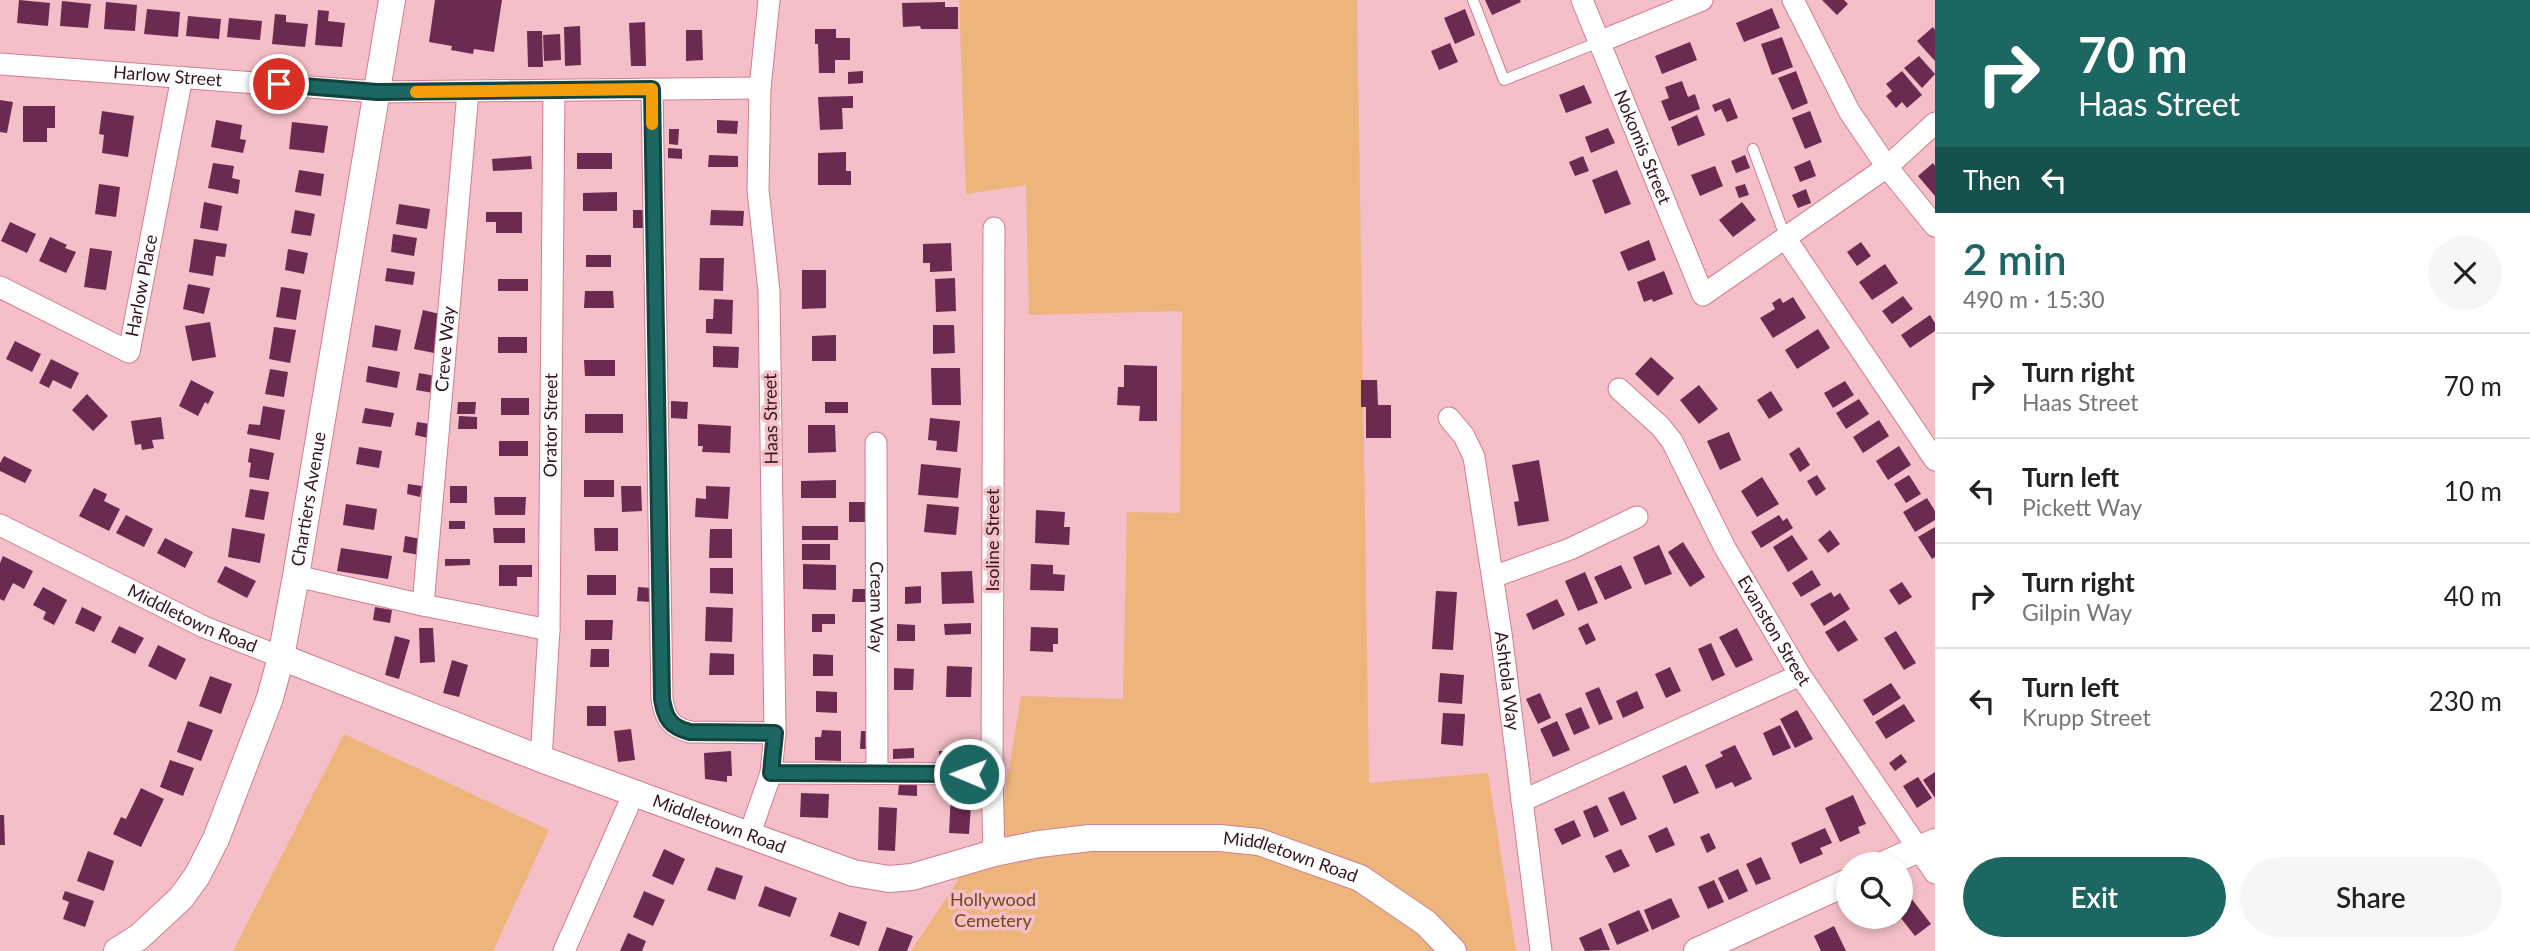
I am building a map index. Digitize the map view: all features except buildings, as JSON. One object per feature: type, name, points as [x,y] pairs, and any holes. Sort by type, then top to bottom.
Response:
[{"type":"street","name":"Chartiers Avenue","points":[[117,951],[139,937],[163,916],[197,876],[224,820],[270,698],[281,657],[296,576],[392,0]]},
{"type":"street","name":"Haas Street","points":[[749,836],[771,773],[775,733],[769,291],[758,190],[760,88],[769,0]]},
{"type":"street","name":"Nokomis Street","points":[[1582,0],[1703,295],[1786,239]]},
{"type":"street","points":[[1599,42],[1700,0]]},
{"type":"street","points":[[1793,0],[1849,111],[1887,167],[1935,226]]},
{"type":"street","name":"Harlow Street","points":[[0,64],[377,92],[760,88]]},
{"type":"street","name":"Harlow Place","points":[[0,287],[129,352],[182,77]]},
{"type":"street","points":[[652,89],[664,715],[678,729],[690,732],[775,733]]},
{"type":"street","name":"Orator Street","points":[[541,759],[549,630],[554,91]]},
{"type":"street","name":"Creve Way","points":[[422,605],[468,92]]},
{"type":"street","points":[[1935,123],[1887,167],[1786,239],[1935,460]]},
{"type":"street","name":"Isoline Street","points":[[994,228],[994,853]]},
{"type":"street","name":"Evanston Street","points":[[1619,389],[1660,426],[1672,441],[1725,548],[1800,675],[1927,846],[1935,873]]},
{"type":"street","name":"Ashtola Way","points":[[1449,418],[1464,436],[1474,457],[1493,577],[1541,951]]},
{"type":"street","name":"Cream Way","points":[[876,443],[877,772]]},
{"type":"street","points":[[1493,577],[1570,549],[1637,517]]},
{"type":"street","name":"Middletown Road","points":[[0,525],[204,627],[541,759],[853,873],[889,879],[912,877],[994,853],[1090,838],[1220,838],[1259,842],[1360,878],[1426,923],[1453,951]]},
{"type":"street","points":[[296,576],[549,630]]},
{"type":"street","points":[[1522,801],[1800,675]]},
{"type":"street","points":[[771,773],[992,774]]},
{"type":"street","points":[[564,951],[634,793]]},
{"type":"street","points":[[1697,951],[1836,887]]},
{"type":"lane","points":[[1473,0],[1504,80],[1599,42]]},
{"type":"lane","points":[[1753,149],[1786,239]]},
{"type":"green space","name":"Hollywood Cemetery","points":[[959,0],[1357,0],[1369,783],[1488,773],[1516,951],[911,951],[960,877],[993,868],[1021,696],[1123,699],[1127,512],[1180,513],[1182,311],[1029,315],[1026,185],[966,194]]},
{"type":"green space","points":[[344,734],[549,830],[493,951],[233,951]]},
{"type":"slow traffic","points":[[416,92],[652,89],[652,124]]},
{"type":"route","points":[[279,84],[377,92],[652,89],[664,715],[678,729],[690,732],[775,733],[771,773],[969,774]]}]
